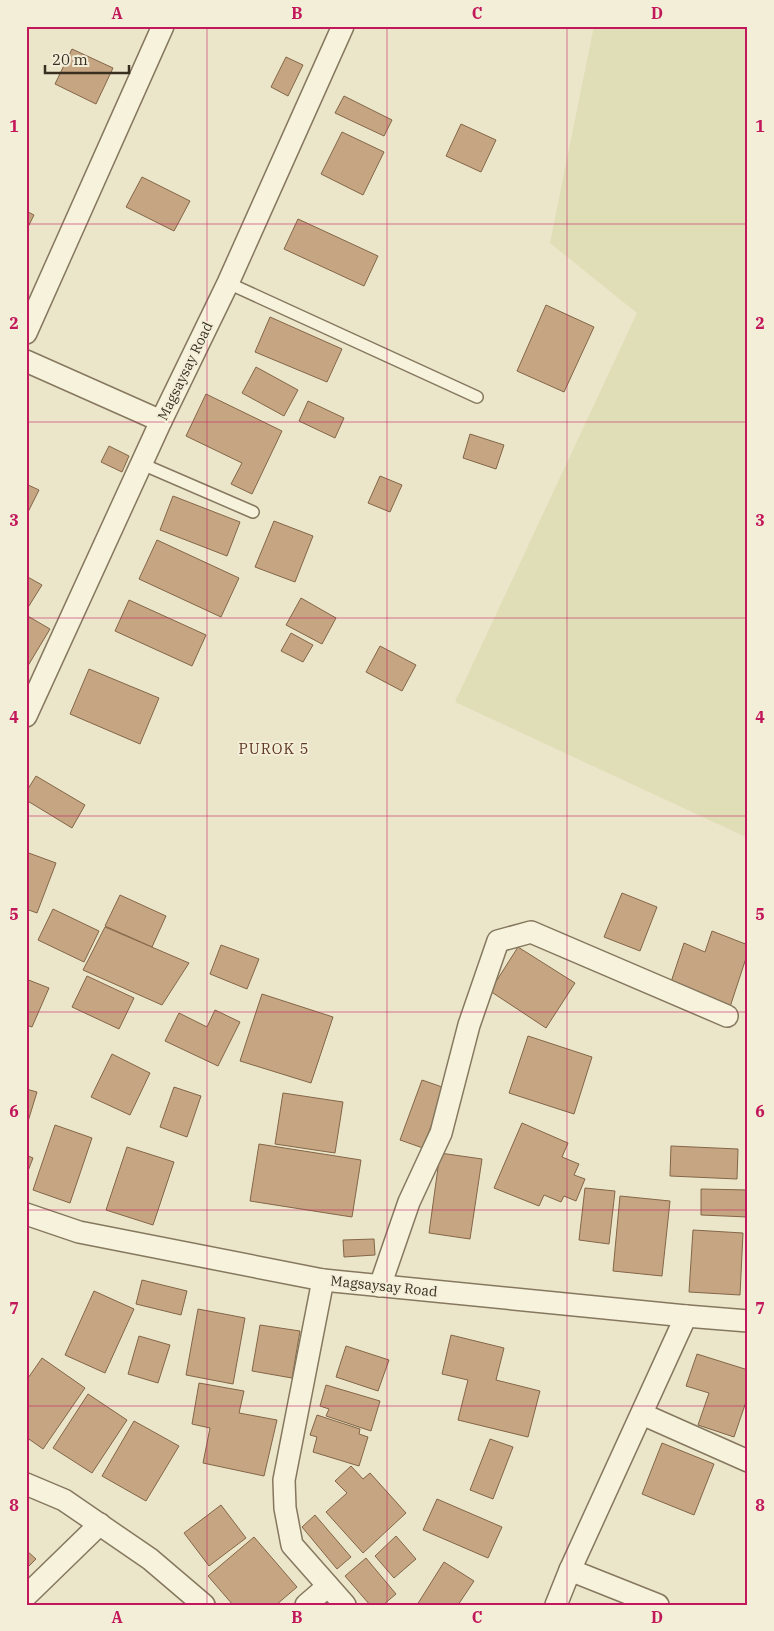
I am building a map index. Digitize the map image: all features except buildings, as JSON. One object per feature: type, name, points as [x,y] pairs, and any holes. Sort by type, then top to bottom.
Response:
[{"type":"street","points":[[26,333],[163,26]]},
{"type":"street","name":"Magsaysay Road","points":[[26,716],[161,421],[228,283],[343,26]]},
{"type":"street","points":[[26,361],[161,421]]},
{"type":"street","points":[[380,1286],[409,1202],[442,1133],[469,1025],[498,941],[531,932],[726,1016]]},
{"type":"street","name":"Magsaysay Road","points":[[26,1214],[79,1232],[323,1280],[686,1316],[748,1320]]},
{"type":"street","points":[[323,1280],[284,1480],[285,1508],[292,1545],[345,1605]]},
{"type":"street","points":[[556,1605],[570,1570],[686,1316]]},
{"type":"street","points":[[642,1414],[748,1461]]},
{"type":"street","points":[[26,1484],[64,1500],[100,1524],[150,1559],[204,1605]]},
{"type":"street","points":[[26,1596],[100,1524]]},
{"type":"street","points":[[570,1570],[658,1605]]},
{"type":"street","points":[[306,1605],[328,1586]]},
{"type":"lane","points":[[228,283],[477,397]]},
{"type":"lane","points":[[142,464],[253,512]]},
{"type":"shaded area","points":[[594,26],[748,26],[748,838],[455,702],[637,313],[550,243]]},
{"type":"district","name":"PUROK 5","points":[[274,749]]}]
